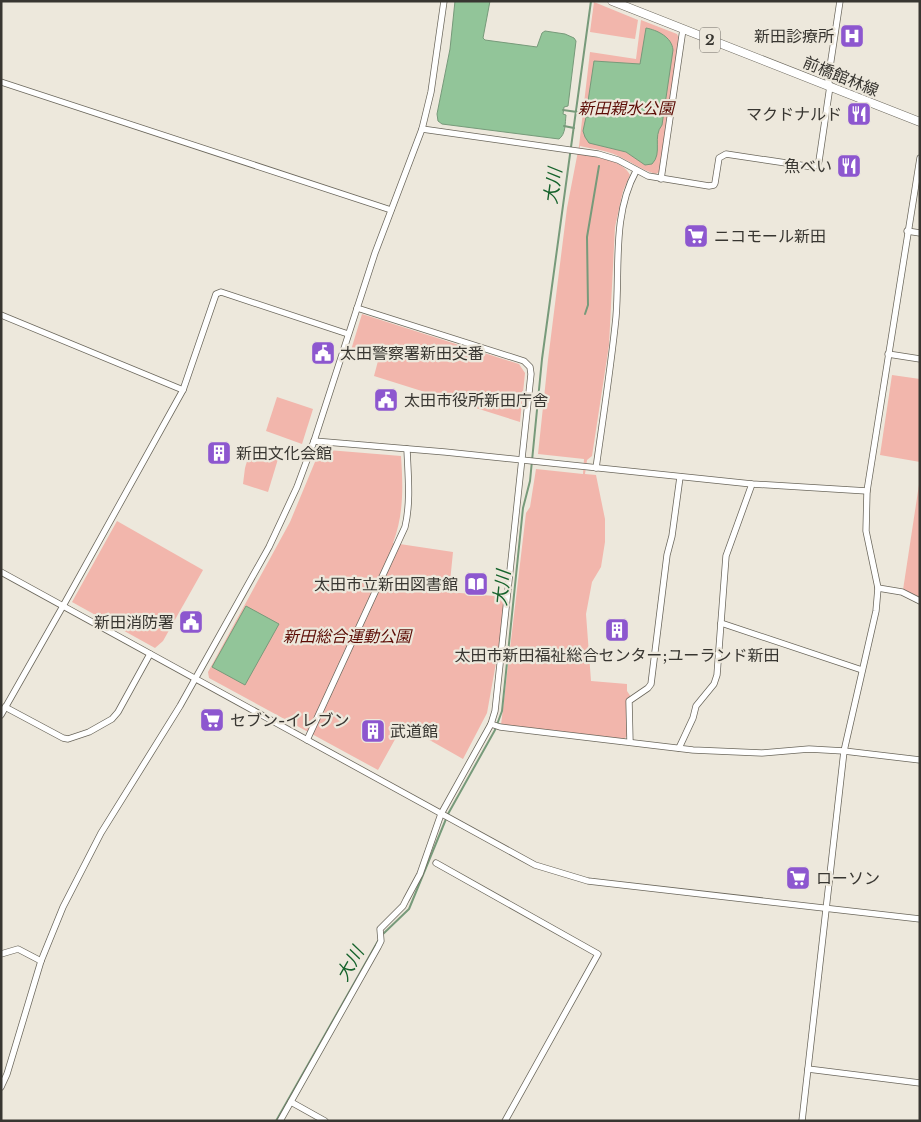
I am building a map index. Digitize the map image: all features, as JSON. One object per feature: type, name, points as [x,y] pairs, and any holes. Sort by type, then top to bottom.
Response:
[{"type":"main road","name":"前橋館林線","points":[[612,1],[920,122]]},
{"type":"street","points":[[1,1087],[41,961],[63,907],[86,859],[180,706],[283,519],[297,487],[391,210],[422,129],[431,92],[444,1]]},
{"type":"street","points":[[422,129],[578,150],[608,156],[648,176],[714,185],[719,158],[726,154],[816,166],[819,161],[830,86],[828,80],[840,1]]},
{"type":"street","points":[[661,179],[683,30]]},
{"type":"street","points":[[1,82],[391,210]]},
{"type":"street","points":[[802,1121],[844,751],[876,611],[878,588],[866,531],[867,491],[920,158]]},
{"type":"street","points":[[596,468],[614,339],[620,220],[626,195],[636,171]]},
{"type":"street","points":[[907,231],[920,233]]},
{"type":"street","points":[[1,715],[183,390],[215,296],[218,293],[348,334]]},
{"type":"street","points":[[280,1121],[378,947],[381,941],[380,929],[406,900],[420,874],[496,711],[525,460],[532,374],[530,367],[524,361],[357,308]]},
{"type":"street","points":[[1,315],[183,390]]},
{"type":"street","points":[[888,354],[920,359]]},
{"type":"street","points":[[314,441],[525,460],[752,484],[867,491]]},
{"type":"street","points":[[307,740],[404,527],[408,501],[407,449]]},
{"type":"street","points":[[630,742],[629,701],[651,684],[666,555],[672,536],[680,477]]},
{"type":"street","points":[[679,748],[696,706],[714,684],[718,671],[726,556],[752,484]]},
{"type":"street","points":[[1,572],[535,865],[588,881],[920,920]]},
{"type":"street","points":[[878,588],[902,592],[920,601]]},
{"type":"street","points":[[720,623],[862,670]]},
{"type":"street","points":[[5,707],[63,738],[68,739],[89,732],[107,723],[118,712],[150,654]]},
{"type":"street","points":[[491,724],[500,728],[679,748],[743,753],[809,749],[920,760]]},
{"type":"street","points":[[436,863],[598,954],[505,1121]]},
{"type":"street","points":[[1,954],[18,949],[41,961]]},
{"type":"street","points":[[808,1069],[920,1083]]},
{"type":"street","points":[[291,1102],[325,1121]]},
{"type":"green space","points":[[594,2],[638,20],[635,39],[590,32]]},
{"type":"green space","name":"新田親水公園","points":[[641,20],[677,34],[679,38],[659,172],[656,174],[640,168],[616,155],[603,151],[580,146],[579,154],[614,162],[621,165],[630,175],[623,191],[615,227],[609,345],[592,456],[587,460],[585,474],[596,475],[605,519],[605,542],[601,567],[592,582],[586,614],[591,681],[627,684],[627,691],[631,697],[627,700],[627,736],[624,739],[501,725],[526,513],[530,507],[536,469],[583,474],[584,459],[538,454],[567,208],[579,146],[590,52],[636,59]]},
{"type":"green space","points":[[362,314],[519,364],[525,373],[520,422],[374,376],[378,361],[351,350]]},
{"type":"green space","points":[[892,375],[920,379],[920,462],[880,455]]},
{"type":"green space","points":[[277,397],[313,409],[302,444],[266,431]]},
{"type":"green space","name":"新田総合運動公園","points":[[328,450],[401,456],[401,511],[393,543],[453,552],[449,592],[505,597],[501,635],[487,713],[463,759],[403,725],[378,770],[209,678],[208,672],[290,522],[317,457]]},
{"type":"green space","points":[[250,451],[278,459],[268,492],[243,484]]},
{"type":"green space","points":[[920,478],[920,598],[903,590]]},
{"type":"green space","points":[[117,521],[203,570],[163,641],[155,648],[72,602]]},
{"type":"shaded area","points":[[455,1],[490,1],[483,38],[485,40],[537,47],[542,33],[545,31],[565,34],[574,38],[576,41],[568,106],[564,107],[563,114],[566,115],[565,128],[559,139],[442,124],[438,121],[437,114],[450,49]]},
{"type":"shaded area","points":[[646,28],[655,30],[667,38],[673,50],[662,125],[658,135],[657,155],[652,164],[645,165],[626,152],[589,143],[583,131],[586,117],[589,117],[590,109],[587,108],[594,61],[640,64]]},
{"type":"shaded area","points":[[246,606],[279,624],[245,685],[212,667]]},
{"type":"waterway","name":"大川","points":[[448,814],[495,730],[502,711],[523,508],[530,481],[542,359],[591,1]]},
{"type":"waterway","name":"大川","points":[[563,110],[591,114]]},
{"type":"waterway","points":[[564,126],[574,128]]},
{"type":"waterway","points":[[585,314],[588,305],[587,237],[599,166]]},
{"type":"waterway","name":"大川","points":[[382,935],[409,909],[446,819]]},
{"type":"waterway","name":"大川","points":[[276,1121],[378,941]]},
{"type":"place","name":"新田診療所","points":[[852,36]]},
{"type":"place","name":"マクドナルド","points":[[859,114]]},
{"type":"place","name":"魚べい","points":[[849,166]]},
{"type":"place","name":"ニコモール新田","points":[[696,236]]},
{"type":"place","name":"太田警察署新田交番","points":[[323,353]]},
{"type":"place","name":"太田市役所新田庁舎","points":[[386,400]]},
{"type":"place","name":"新田文化会館","points":[[219,453]]},
{"type":"place","name":"太田市立新田図書館","points":[[476,584]]},
{"type":"place","name":"新田消防署","points":[[191,622]]},
{"type":"place","name":"太田市新田福祉総合センター;ユーランド新田","points":[[617,630]]},
{"type":"place","name":"セブン-イレブン","points":[[212,720]]},
{"type":"place","name":"武道館","points":[[373,731]]},
{"type":"place","name":"ローソン","points":[[798,878]]}]
